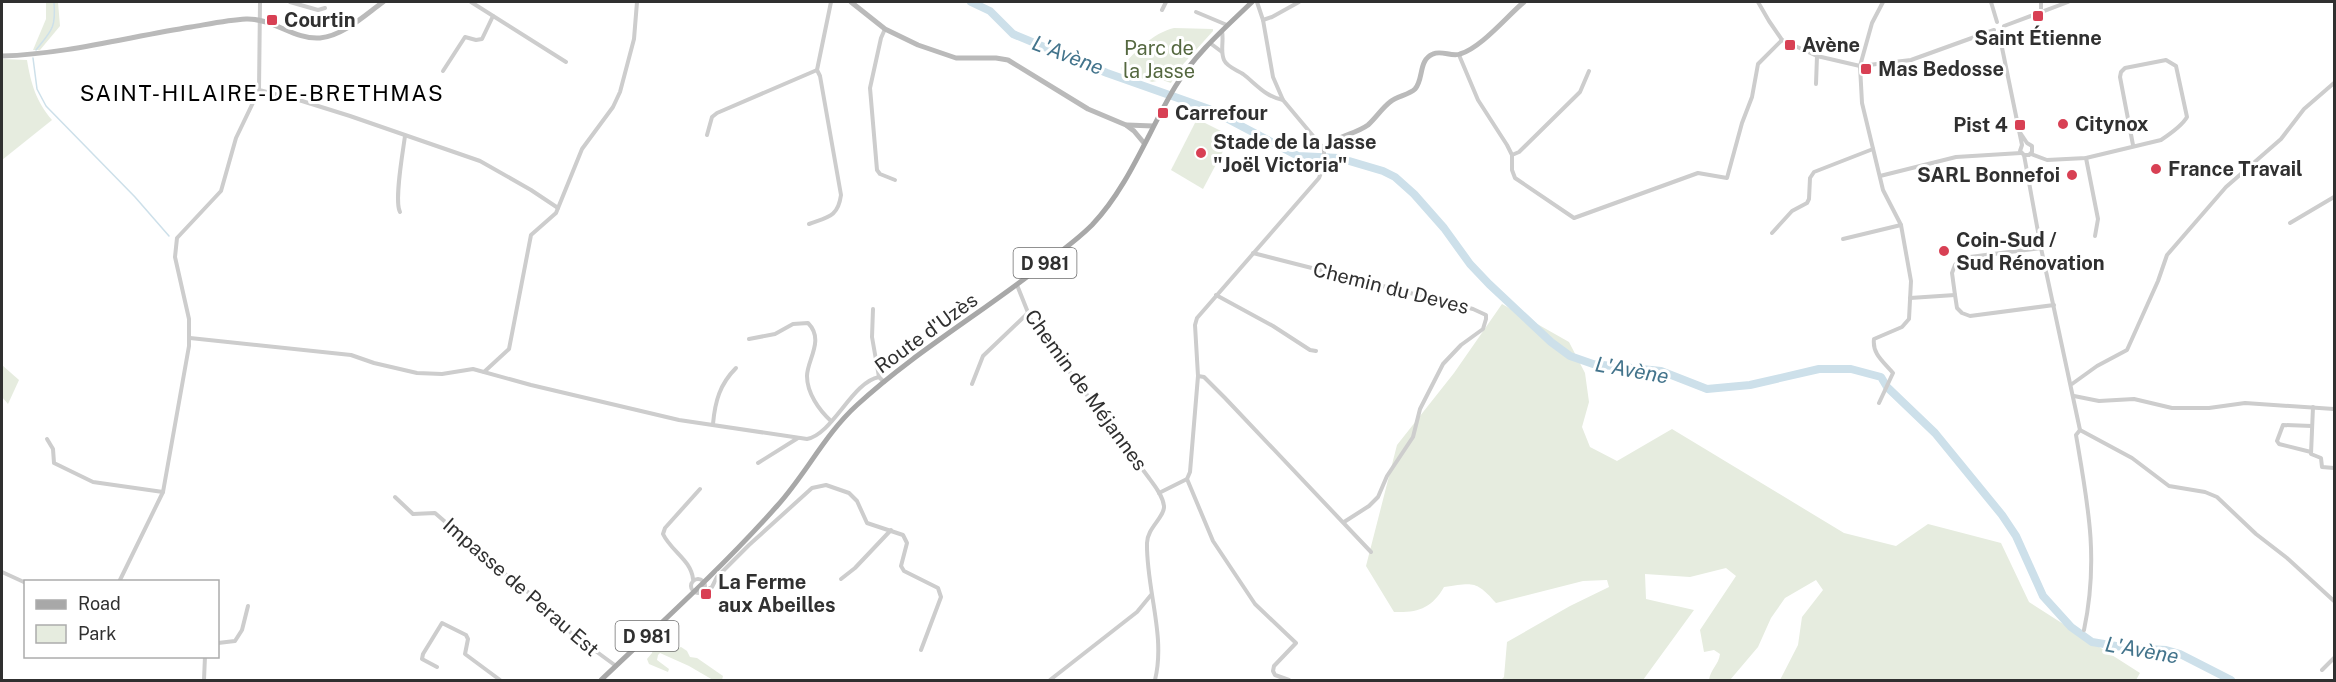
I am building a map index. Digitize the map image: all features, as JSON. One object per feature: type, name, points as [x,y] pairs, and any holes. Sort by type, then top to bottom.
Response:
[{"type":"main road","name":"Route d'Uzès","points":[[601,681],[764,521],[791,491],[844,418],[884,382],[1076,240],[1100,216],[1117,193],[1177,85],[1210,43],[1252,2]]},
{"type":"street","points":[[120,580],[163,492],[190,338],[189,319],[175,257],[177,238],[221,191],[236,138],[259,90],[260,2]]},
{"type":"street","points":[[290,2],[318,10],[325,8]]},
{"type":"street","points":[[2,56],[35,55],[76,49],[125,37],[230,21],[260,20],[303,36],[321,38],[348,27],[383,2]]},
{"type":"street","points":[[471,2],[566,62]]},
{"type":"street","points":[[484,372],[509,350],[531,236],[556,213],[582,149],[613,107],[620,92],[634,39],[638,2]]},
{"type":"street","points":[[809,225],[832,215],[839,209],[841,195],[817,70],[831,2]]},
{"type":"street","points":[[851,2],[885,29],[944,55],[1008,60],[1061,93],[1126,125],[1134,130],[1144,143]]},
{"type":"street","points":[[1162,10],[1166,2]]},
{"type":"street","points":[[1257,2],[1263,20],[1273,76],[1283,99],[1324,152],[1330,142],[1359,131],[1373,121],[1391,101],[1414,90],[1420,81],[1422,67],[1432,54],[1459,55],[1479,43],[1524,2]]},
{"type":"street","points":[[1263,20],[1299,2]]},
{"type":"street","points":[[1758,2],[1782,39],[1817,56],[1860,66],[1911,60],[1996,31],[2002,31],[2004,26],[2041,10],[2068,2]]},
{"type":"street","points":[[1879,404],[1893,373],[1878,357],[1873,346],[1874,339],[1902,327],[1909,319],[1911,281],[1901,225],[1883,190],[1862,103],[1860,66],[1872,22],[1883,2]]},
{"type":"street","points":[[1991,2],[1997,22]]},
{"type":"street","points":[[2041,2],[2041,10]]},
{"type":"street","points":[[1196,12],[1228,26]]},
{"type":"street","points":[[443,70],[465,38],[482,39],[493,16]]},
{"type":"street","points":[[1997,22],[2004,26]]},
{"type":"street","points":[[1997,22],[1993,26],[2019,131],[2027,153],[2026,174],[2080,430],[2076,435],[2091,519],[2092,568],[2090,603],[2084,630]]},
{"type":"street","points":[[885,29],[870,91],[877,170],[880,174],[895,180]]},
{"type":"street","points":[[1222,31],[1222,52],[1227,64],[1244,75],[1255,86],[1277,99],[1283,99]]},
{"type":"street","points":[[1459,55],[1478,100],[1508,145],[1512,155],[1512,170],[1515,178],[1574,218],[1698,173],[1727,178],[1742,123],[1752,97],[1755,69],[1782,39]]},
{"type":"street","points":[[1210,43],[1222,52]]},
{"type":"street","points":[[1816,84],[1817,56]]},
{"type":"street","points":[[1880,176],[1956,157],[2027,153],[2047,160],[2086,158],[2161,140],[2185,121],[2186,109],[2176,66],[2172,62],[2166,60],[2125,68],[2121,72],[2133,145]]},
{"type":"street","points":[[707,135],[712,117],[717,113],[817,70]]},
{"type":"street","points":[[1512,155],[1526,145],[1580,92],[1589,71]]},
{"type":"street","points":[[2072,384],[2097,366],[2127,350],[2167,255],[2226,187],[2281,139],[2304,109],[2334,83]]},
{"type":"street","points":[[259,90],[303,101],[480,161],[558,208]]},
{"type":"street","points":[[1126,125],[1153,126]]},
{"type":"street","points":[[400,212],[398,196],[405,136]]},
{"type":"street","points":[[2024,144],[2031,145],[2027,153]]},
{"type":"street","points":[[1772,233],[1792,211],[1807,203],[1810,178],[1814,172],[1873,149]]},
{"type":"street","points":[[2086,158],[2098,219],[2095,236]]},
{"type":"street","points":[[1155,681],[1158,649],[1148,568],[1147,539],[1154,523],[1164,512],[1159,493],[1187,478],[1190,472],[1198,376],[1195,321],[1319,178],[1322,170]]},
{"type":"street","points":[[2290,223],[2334,197]]},
{"type":"street","points":[[1843,239],[1901,225]]},
{"type":"street","points":[[2041,248],[1962,258],[1955,265],[1952,273],[1957,308],[1970,316],[2054,305]]},
{"type":"street","name":"Chemin du Deves","points":[[1253,253],[1473,309],[1486,315],[1483,329],[1461,345],[1443,364],[1420,410],[1413,437],[1387,476],[1378,497],[1369,506],[1344,522]]},
{"type":"street","name":"Chemin de Méjannes","points":[[1017,285],[1028,313],[1159,493]]},
{"type":"street","points":[[1216,295],[1273,326],[1310,350],[1316,351]]},
{"type":"street","points":[[1910,298],[1955,295]]},
{"type":"street","points":[[873,309],[872,337],[879,377],[884,382]]},
{"type":"street","points":[[972,384],[983,356],[1028,313]]},
{"type":"street","points":[[749,339],[775,334],[793,324],[808,323],[811,326],[815,340],[814,355],[807,374],[808,384],[821,412],[831,421]]},
{"type":"street","points":[[190,338],[351,355],[417,373],[442,374],[472,369],[679,420],[798,438],[813,438],[822,432],[866,384],[873,378],[879,377]]},
{"type":"street","points":[[713,424],[718,392],[724,380],[736,368]]},
{"type":"street","points":[[1198,376],[1204,377],[1225,398],[1371,552]]},
{"type":"street","points":[[2074,396],[2099,401],[2134,399],[2172,408],[2209,408],[2245,403],[2334,409]]},
{"type":"street","points":[[2311,452],[2313,407]]},
{"type":"street","points":[[2312,426],[2283,425],[2277,441],[2279,444],[2311,452],[2314,456],[2321,458],[2322,467],[2334,468]]},
{"type":"street","points":[[2080,430],[2132,458],[2169,486],[2217,496],[2256,534],[2287,558],[2334,601]]},
{"type":"street","points":[[758,463],[798,438]]},
{"type":"street","points":[[47,439],[52,449],[54,464],[83,479],[163,492]]},
{"type":"street","points":[[1187,478],[1213,541],[1256,604],[1296,643],[1274,666],[1273,671],[1275,675],[1289,681]]},
{"type":"street","points":[[700,489],[664,528],[663,534],[667,543],[690,566],[693,591],[700,594],[712,586],[717,577],[809,489],[819,485],[832,486],[849,492],[857,501],[867,524],[903,535],[907,543],[901,566],[904,571],[940,591],[941,597],[921,650]]},
{"type":"street","name":"Impasse de Perau Est","points":[[395,497],[413,514],[435,513],[511,579],[551,610],[571,633],[616,666]]},
{"type":"street","points":[[841,579],[855,568],[891,530]]},
{"type":"street","points":[[2,572],[24,582]]},
{"type":"street","points":[[693,579],[703,581],[705,590]]},
{"type":"street","points":[[1050,681],[1137,612],[1151,594]]},
{"type":"street","points":[[219,643],[235,641],[239,637],[248,606]]},
{"type":"street","points":[[436,667],[423,661],[423,654],[440,625],[445,624],[465,635],[468,639],[465,654],[500,681]]},
{"type":"street","points":[[204,681],[205,658]]},
{"type":"street","points":[[2322,670],[2334,658]]},
{"type":"green space","points":[[46,2],[58,2],[60,26],[40,50],[33,50],[46,19]]},
{"type":"green space","name":"Parc de la Jasse","points":[[1174,28],[1213,29],[1213,31],[1177,71],[1171,83],[1162,80],[1152,82],[1122,71],[1121,68],[1145,44],[1166,30]]},
{"type":"green space","points":[[2,59],[27,60],[35,92],[52,120],[2,160]]},
{"type":"green space","name":"Stade de la Jasse \"Joël Victoria\"","points":[[1197,119],[1231,136],[1203,189],[1171,170]]},
{"type":"green space","points":[[1502,304],[1569,342],[1585,373],[1589,402],[1582,427],[1590,447],[1617,461],[1672,429],[1844,533],[1896,546],[1928,524],[2001,543],[2029,602],[2140,673],[2136,680],[1780,680],[1798,645],[1802,617],[1823,590],[1816,580],[1785,598],[1771,618],[1758,647],[1730,680],[1709,680],[1720,654],[1714,650],[1704,652],[1700,630],[1736,576],[1726,568],[1690,577],[1645,574],[1646,599],[1694,610],[1643,680],[1501,680],[1504,677],[1507,642],[1609,587],[1607,580],[1583,581],[1496,603],[1484,590],[1473,585],[1444,587],[1434,600],[1423,608],[1394,612],[1366,566],[1397,445],[1454,373]]},
{"type":"green space","points":[[2,365],[19,380],[8,404],[2,397]]},
{"type":"green space","points":[[655,636],[675,649],[681,647],[690,657],[697,658],[723,676],[722,680],[713,680],[660,653],[657,660],[669,669],[668,672],[649,664],[647,659],[652,653]]},
{"type":"waterway","points":[[36,50],[52,28],[54,2]]},
{"type":"waterway","name":"L'Avène","points":[[971,2],[990,11],[1013,34],[1107,73],[1209,109],[1298,156],[1339,158],[1383,171],[1395,177],[1414,194],[1444,228],[1470,264],[1489,284],[1551,342],[1570,356],[1593,364],[1661,371],[1707,389],[1750,385],[1819,369],[1851,369],[1881,377],[1887,387],[1935,433],[2002,515],[2016,536],[2043,596],[2071,627],[2092,642],[2128,648],[2166,650],[2180,654],[2231,680]]},
{"type":"waterway","points":[[33,58],[37,89],[46,106],[135,197],[169,236]]},
{"type":"place","name":"Saint Étienne","points":[[2038,16]]},
{"type":"place","name":"Courtin","points":[[272,20]]},
{"type":"place","name":"Avène","points":[[1790,45]]},
{"type":"place","name":"Mas Bedosse","points":[[1866,69]]},
{"type":"place","name":"Carrefour","points":[[1163,113]]},
{"type":"place","name":"Citynox","points":[[2063,124]]},
{"type":"place","name":"Pist 4","points":[[2020,125]]},
{"type":"place","name":"Stade de la Jasse \"Joël Victoria\"","points":[[1201,153]]},
{"type":"place","name":"France Travail","points":[[2156,169]]},
{"type":"place","name":"SARL Bonnefoi","points":[[2072,175]]},
{"type":"place","name":"Coin-Sud / Sud Rénovation","points":[[1944,251]]},
{"type":"place","name":"La Ferme aux Abeilles","points":[[706,594]]},
{"type":"district","name":"SAINT-HILAIRE-DE-BRETHMAS","points":[[262,93]]}]
